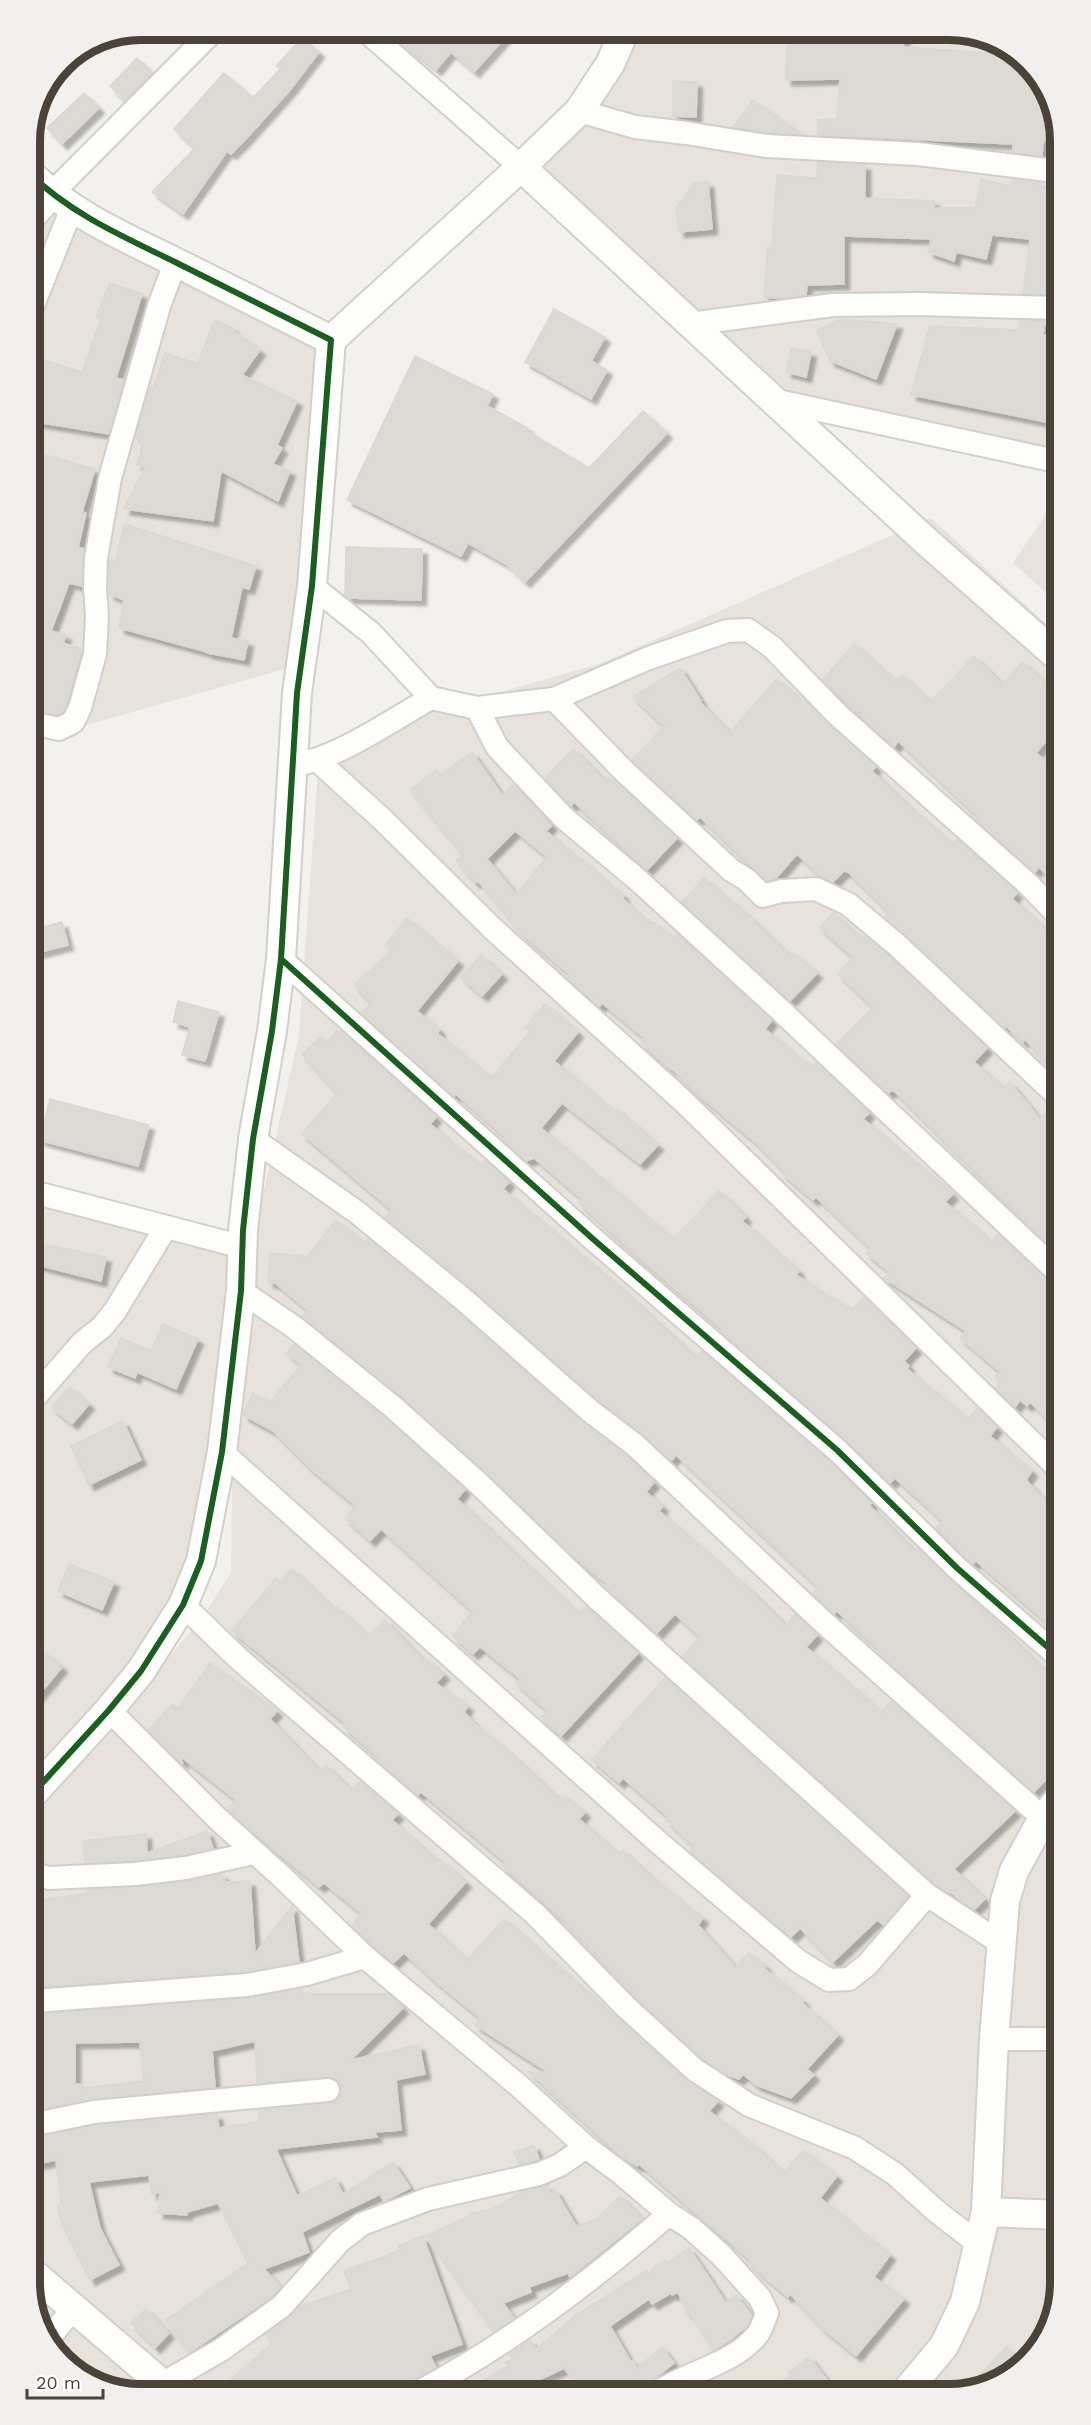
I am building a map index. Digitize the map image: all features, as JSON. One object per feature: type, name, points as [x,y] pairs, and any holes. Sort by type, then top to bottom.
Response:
[{"type":"street","points":[[41,212],[61,201],[205,40]]},
{"type":"street","points":[[377,40],[521,167],[927,542],[1050,650]]},
{"type":"street","points":[[40,1785],[110,1710],[141,1671],[183,1605],[201,1561],[222,1452],[241,1291],[253,1139],[272,1031],[304,763],[297,693],[312,586],[331,340],[579,111],[610,64],[620,41]]},
{"type":"street","points":[[579,111],[635,127],[767,146],[918,154],[1050,170]]},
{"type":"street","points":[[41,184],[61,201],[175,262],[331,340]]},
{"type":"street","points":[[41,274],[61,201]]},
{"type":"street","points":[[41,725],[59,729],[73,722],[80,708],[94,654],[97,616],[96,558],[110,478],[159,306],[175,262]]},
{"type":"street","points":[[690,324],[832,305],[920,304],[1050,308]]},
{"type":"street","points":[[773,400],[1050,460]]},
{"type":"street","points":[[312,586],[371,633],[431,698],[477,708],[554,699],[649,658],[728,631],[748,630],[772,647],[838,716],[1028,884],[1050,907]]},
{"type":"street","points":[[304,763],[431,698]]},
{"type":"street","points":[[554,699],[625,772],[730,870],[747,880],[763,896],[781,891],[816,889],[848,904],[897,945],[1050,1088]]},
{"type":"street","points":[[477,708],[497,747],[564,818],[638,880],[777,1007],[1050,1264]]},
{"type":"street","points":[[304,763],[383,820],[492,928],[682,1100],[1050,1460]]},
{"type":"street","points":[[281,959],[487,1141],[593,1239],[837,1450],[957,1568],[1050,1649]]},
{"type":"street","points":[[253,1139],[358,1212],[463,1299],[589,1410],[635,1445],[821,1620],[1050,1807]]},
{"type":"street","points":[[41,1194],[243,1247]]},
{"type":"street","points":[[40,1391],[82,1344],[102,1328],[115,1311],[166,1227]]},
{"type":"street","points":[[241,1291],[294,1327],[393,1407],[478,1483],[596,1597],[927,1895],[1001,1943]]},
{"type":"street","points":[[222,1452],[650,1834],[798,1961],[829,1980],[849,1979],[867,1965],[927,1895]]},
{"type":"street","points":[[183,1605],[265,1682],[534,1913],[626,2007],[695,2070],[749,2105],[855,2148],[895,2174],[936,2211],[980,2245]]},
{"type":"street","points":[[110,1710],[254,1853],[365,1957],[518,2085],[586,2147],[669,2214],[691,2228],[722,2255],[760,2298],[766,2313],[758,2334],[737,2353],[673,2384]]},
{"type":"street","points":[[913,2384],[944,2346],[965,2302],[980,2245],[986,2212],[994,2040],[1005,1901],[1014,1871],[1050,1810]]},
{"type":"street","points":[[40,1875],[49,1878],[135,1874],[186,1868],[254,1853]]},
{"type":"street","points":[[40,2001],[247,1985],[307,1974],[365,1957]]},
{"type":"street","points":[[994,2040],[1050,2039]]},
{"type":"street","points":[[40,2123],[94,2112],[328,2090]]},
{"type":"street","points":[[175,2384],[282,2306],[340,2241],[362,2224],[428,2199],[538,2175],[560,2165],[586,2147]]},
{"type":"street","points":[[986,2212],[1050,2215]]},
{"type":"street","points":[[434,2384],[459,2371],[545,2312],[627,2251],[669,2214]]},
{"type":"street","points":[[40,2280],[162,2384]]},
{"type":"street","points":[[54,2333],[73,2309]]},
{"type":"shaded area","points":[[627,41],[956,41],[969,42],[1000,54],[1011,61],[1033,85],[1049,122],[1050,449],[797,399],[536,166]]},
{"type":"shaded area","points":[[58,194],[333,330],[317,660],[47,736],[41,735],[41,213]]},
{"type":"shaded area","points":[[1050,508],[1050,597],[1013,563]]},
{"type":"shaded area","points":[[931,518],[1050,627],[1050,2297],[1045,2316],[1037,2334],[1021,2355],[994,2374],[969,2383],[122,2383],[97,2374],[70,2355],[54,2334],[41,2297],[40,1809],[201,1619],[231,1573],[233,1408],[252,1243],[299,1035],[320,744],[602,663]]},
{"type":"shaded area","points":[[41,1208],[241,1248],[200,1561],[171,1613],[40,1770]]},
{"type":"building","points":[[300,40],[305,40],[319,52],[290,90],[245,140],[231,154],[227,151],[183,214],[152,192],[195,148],[174,129],[224,73],[253,98],[280,69],[276,66]]},
{"type":"building","points":[[399,40],[503,40],[474,72],[451,52],[436,70]]},
{"type":"building","points":[[787,41],[904,41],[903,47],[1000,54],[1011,61],[1033,85],[1045,109],[1049,129],[1043,144],[1042,156],[1013,152],[1013,144],[818,135],[818,120],[837,119],[840,79],[786,80]]},
{"type":"building","points":[[137,58],[152,73],[124,101],[110,86]]},
{"type":"building","points":[[673,81],[697,82],[696,117],[673,116]]},
{"type":"building","points":[[84,93],[99,108],[62,144],[47,128]]},
{"type":"building","points":[[753,100],[801,134],[768,133],[734,126]]},
{"type":"building","points":[[818,162],[865,165],[865,198],[934,201],[934,208],[975,208],[981,179],[1010,186],[1011,179],[1040,183],[1040,188],[1050,189],[1048,294],[1023,294],[1030,239],[992,235],[986,259],[956,252],[954,261],[928,252],[931,239],[844,236],[844,284],[807,285],[806,295],[781,298],[764,297],[768,246],[772,246],[777,175],[817,178]]},
{"type":"building","points":[[708,182],[712,229],[679,232],[676,208],[694,183]]},
{"type":"building","points":[[110,283],[142,294],[116,378],[124,380],[109,434],[41,423],[41,359],[82,372],[101,319],[96,317]]},
{"type":"building","points":[[554,309],[605,337],[591,361],[607,370],[591,399],[525,362]]},
{"type":"building","points":[[840,319],[897,324],[876,379],[830,361],[817,330]]},
{"type":"building","points":[[214,320],[233,328],[232,330],[260,350],[242,375],[297,401],[277,445],[282,448],[273,464],[290,471],[278,501],[221,471],[213,521],[124,509],[145,467],[137,465],[142,445],[138,443],[139,439],[135,438],[150,388],[153,389],[165,353],[198,364]]},
{"type":"building","points":[[1020,320],[1045,321],[1043,335],[1050,335],[1050,423],[911,395],[930,326],[1019,330]]},
{"type":"building","points":[[792,348],[811,352],[806,377],[786,372]]},
{"type":"building","points":[[415,356],[493,394],[487,406],[528,428],[527,431],[589,468],[643,411],[667,433],[525,582],[506,564],[468,543],[461,556],[347,500]]},
{"type":"building","points":[[41,454],[95,469],[82,512],[86,513],[78,547],[84,549],[82,586],[69,583],[51,631],[66,635],[63,643],[82,649],[67,703],[63,712],[57,715],[41,712]]},
{"type":"building","points":[[124,524],[256,566],[249,589],[242,587],[231,638],[248,641],[244,660],[207,653],[119,628],[124,600],[109,594],[109,559],[116,561]]},
{"type":"building","points":[[346,547],[422,549],[421,600],[348,598],[345,595]]},
{"type":"building","points":[[854,644],[896,681],[902,675],[930,702],[974,656],[1002,684],[1023,662],[1050,687],[1050,736],[1036,753],[1050,764],[1050,879],[1039,867],[1035,872],[975,819],[977,816],[898,741],[894,747],[823,680]]},
{"type":"building","points":[[680,668],[700,702],[730,733],[776,679],[803,702],[805,700],[876,767],[872,771],[907,805],[952,844],[957,839],[1017,893],[1012,899],[1050,934],[1050,1068],[1025,1039],[1023,1042],[1006,1026],[1005,1028],[884,917],[889,912],[848,872],[844,871],[833,882],[820,876],[797,854],[776,878],[767,881],[700,817],[697,820],[632,760],[664,726],[633,697]]},
{"type":"building","points":[[573,749],[606,781],[608,778],[611,781],[613,779],[677,838],[647,870],[574,802],[571,806],[545,778]]},
{"type":"building","points":[[472,752],[502,795],[513,785],[552,825],[546,831],[624,896],[622,898],[650,924],[653,922],[674,937],[677,934],[772,1020],[765,1029],[806,1064],[808,1061],[813,1066],[816,1063],[869,1113],[863,1119],[953,1194],[945,1202],[991,1241],[998,1234],[1050,1282],[1050,1414],[1046,1418],[1030,1402],[1027,1406],[1020,1400],[1015,1407],[995,1388],[1001,1382],[995,1377],[1000,1372],[960,1338],[966,1331],[884,1278],[889,1272],[866,1253],[870,1248],[816,1197],[813,1200],[782,1173],[784,1171],[756,1143],[670,1069],[641,1042],[644,1038],[602,1003],[599,1007],[567,976],[569,974],[522,934],[478,881],[475,883],[456,861],[463,855],[410,790],[436,770],[440,775]],"holes":[[[515,831],[547,857],[516,894],[487,859]]]},
{"type":"building","points":[[704,878],[790,956],[793,953],[817,973],[790,1001],[682,902]]},
{"type":"building","points":[[833,913],[862,940],[865,936],[987,1048],[974,1062],[1003,1087],[1010,1082],[1040,1119],[1047,1111],[1050,1113],[1050,1246],[894,1091],[888,1093],[836,1044],[873,1007],[838,974],[853,957],[820,928]]},
{"type":"building","points":[[407,918],[458,961],[417,1011],[440,1030],[437,1033],[491,1078],[530,1032],[525,1027],[545,1004],[578,1032],[554,1061],[614,1111],[617,1109],[658,1145],[640,1164],[562,1103],[541,1128],[673,1239],[719,1191],[746,1217],[742,1221],[799,1271],[796,1275],[852,1310],[864,1297],[916,1348],[904,1361],[909,1366],[907,1369],[968,1419],[978,1408],[997,1427],[990,1436],[1032,1471],[1026,1480],[1050,1506],[1050,1625],[976,1561],[973,1564],[966,1558],[936,1528],[943,1521],[895,1478],[890,1483],[846,1440],[720,1331],[722,1329],[579,1203],[582,1199],[534,1158],[526,1161],[503,1140],[505,1137],[456,1094],[454,1096],[361,1013],[372,1003],[354,985],[392,950],[385,945]]},
{"type":"building","points":[[62,922],[68,945],[41,952],[41,928]]},
{"type":"building","points":[[481,955],[502,974],[482,996],[461,977]]},
{"type":"building","points":[[178,1001],[219,1012],[205,1061],[182,1055],[190,1027],[173,1022]]},
{"type":"building","points":[[337,1031],[339,1034],[341,1031],[436,1117],[430,1124],[481,1166],[485,1161],[509,1182],[503,1189],[625,1292],[696,1358],[702,1351],[828,1460],[872,1503],[869,1505],[914,1551],[918,1548],[1050,1675],[1050,1775],[1034,1792],[876,1651],[878,1649],[837,1611],[834,1614],[813,1594],[818,1587],[676,1455],[671,1461],[643,1434],[598,1400],[472,1289],[385,1218],[392,1210],[302,1134],[337,1093],[302,1054],[321,1037],[326,1042]]},
{"type":"building","points":[[50,1099],[149,1125],[138,1166],[41,1140]]},
{"type":"building","points":[[336,1220],[364,1243],[368,1238],[454,1309],[580,1420],[626,1455],[654,1482],[646,1492],[663,1506],[659,1511],[752,1592],[786,1626],[795,1614],[817,1635],[806,1647],[882,1712],[891,1701],[1015,1811],[954,1869],[985,1899],[974,1910],[935,1884],[682,1657],[700,1637],[675,1614],[657,1633],[604,1586],[607,1584],[574,1557],[487,1473],[402,1397],[302,1316],[307,1310],[275,1283],[268,1282],[270,1253],[308,1256]]},
{"type":"building","points":[[40,1244],[106,1257],[101,1281],[40,1266]]},
{"type":"building","points":[[163,1324],[198,1339],[176,1389],[137,1372],[135,1378],[108,1367],[121,1338],[151,1351]]},
{"type":"building","points":[[294,1344],[384,1417],[465,1489],[457,1499],[579,1614],[586,1606],[638,1653],[561,1736],[541,1717],[547,1711],[516,1683],[520,1679],[480,1647],[473,1654],[453,1636],[472,1611],[381,1529],[370,1541],[345,1518],[356,1506],[312,1470],[273,1431],[243,1415],[253,1393],[270,1402],[301,1365],[287,1353]]},
{"type":"building","points":[[69,1387],[89,1404],[72,1424],[52,1408]]},
{"type":"building","points":[[123,1421],[141,1460],[89,1485],[71,1446]]},
{"type":"building","points":[[69,1564],[114,1582],[102,1610],[58,1591]]},
{"type":"building","points":[[292,1569],[368,1636],[385,1620],[424,1661],[426,1659],[444,1674],[436,1683],[468,1706],[464,1712],[477,1726],[507,1750],[561,1801],[565,1796],[585,1812],[579,1819],[619,1855],[623,1850],[653,1879],[703,1918],[698,1925],[735,1967],[749,1953],[804,2001],[802,2003],[838,2035],[807,2069],[814,2075],[791,2098],[756,2085],[743,2074],[739,2079],[725,2074],[703,2059],[645,2006],[561,1918],[502,1865],[505,1862],[421,1792],[418,1795],[379,1762],[381,1760],[343,1726],[345,1723],[232,1631],[276,1578],[280,1582]]},
{"type":"building","points":[[46,1653],[62,1667],[40,1693],[40,1660]]},
{"type":"building","points":[[210,1663],[277,1711],[270,1719],[320,1771],[326,1765],[351,1790],[360,1781],[398,1814],[392,1820],[436,1860],[441,1860],[466,1882],[428,1924],[467,1960],[504,1919],[686,2080],[718,2101],[709,2111],[756,2147],[784,2173],[803,2150],[837,2176],[820,2198],[890,2255],[874,2277],[904,2299],[856,2356],[822,2328],[790,2294],[788,2297],[765,2278],[748,2262],[750,2260],[639,2164],[637,2166],[621,2156],[529,2072],[548,2072],[475,2025],[480,2018],[404,1953],[393,1963],[374,1947],[352,1926],[361,1913],[324,1883],[319,1887],[239,1820],[228,1809],[236,1800],[180,1756],[183,1764],[148,1730],[173,1704],[178,1709]]},
{"type":"building","points":[[665,1677],[908,1896],[884,1925],[877,1920],[833,1962],[800,1928],[791,1937],[690,1852],[694,1847],[666,1820],[668,1817],[623,1778],[619,1783],[592,1760]]},
{"type":"building","points":[[207,1831],[213,1848],[184,1855],[134,1861],[85,1863],[83,1841],[146,1834],[147,1853]]},
{"type":"building","points":[[222,1874],[225,1882],[250,1881],[255,1954],[292,1906],[299,1962],[245,1972],[40,1987],[40,1900],[88,1893],[87,1890],[188,1881]]},
{"type":"building","points":[[302,1989],[303,1994],[389,1994],[403,2008],[351,2060],[419,2045],[425,2074],[396,2080],[401,2130],[374,2132],[377,2137],[276,2149],[297,2196],[335,2178],[343,2194],[393,2162],[410,2188],[384,2201],[380,2194],[302,2232],[309,2252],[264,2269],[281,2287],[273,2296],[189,2353],[166,2320],[248,2263],[218,2203],[187,2212],[187,2215],[158,2213],[160,2192],[152,2194],[149,2175],[89,2182],[100,2228],[119,2265],[90,2280],[62,2225],[57,2205],[61,2203],[56,2160],[40,2163],[40,2136],[96,2125],[217,2114],[219,2128],[259,2122],[259,2110],[335,2101],[340,2095],[339,2083],[334,2078],[327,2077],[257,2083],[255,2041],[212,2051],[215,2087],[93,2099],[40,2109],[40,2014],[248,1998]],"holes":[[[140,2042],[144,2081],[83,2088],[83,2084],[75,2084],[75,2043]]]},
{"type":"building","points":[[534,2145],[539,2159],[519,2165],[514,2152]]},
{"type":"building","points":[[548,2185],[550,2193],[555,2190],[576,2226],[595,2220],[620,2196],[642,2219],[570,2277],[568,2273],[529,2287],[531,2292],[503,2303],[514,2318],[494,2332],[425,2236],[472,2213],[492,2209],[524,2191]]},
{"type":"building","points":[[423,2236],[462,2344],[430,2356],[436,2367],[409,2384],[399,2384],[397,2381],[390,2384],[227,2383],[271,2344],[266,2334],[290,2317],[299,2307],[351,2289],[344,2271],[401,2250],[399,2246]]},
{"type":"building","points":[[689,2248],[726,2303],[736,2295],[752,2316],[747,2326],[729,2341],[713,2350],[689,2312],[687,2313],[678,2292],[672,2295],[671,2293],[652,2304],[649,2299],[610,2326],[631,2362],[633,2360],[637,2368],[662,2347],[674,2363],[648,2384],[577,2384],[564,2368],[531,2384],[477,2384],[508,2366],[506,2362],[513,2359],[510,2354],[530,2340],[536,2349],[576,2315],[646,2271],[648,2273],[665,2260],[667,2263]]},
{"type":"building","points":[[146,2309],[169,2333],[155,2348],[131,2323]]},
{"type":"building","points":[[1006,2347],[1019,2357],[994,2374],[974,2381]]},
{"type":"building","points":[[809,2357],[830,2384],[777,2384],[790,2376],[788,2373]]},
{"type":"cycle path","points":[[40,1785],[141,1671],[183,1605],[201,1561],[222,1452],[241,1291],[243,1230],[253,1139],[272,1031],[281,959],[297,693],[312,586],[331,340],[99,224],[80,213],[41,184]]},
{"type":"cycle path","points":[[281,959],[593,1239],[837,1450],[957,1568],[1050,1649]]}]
